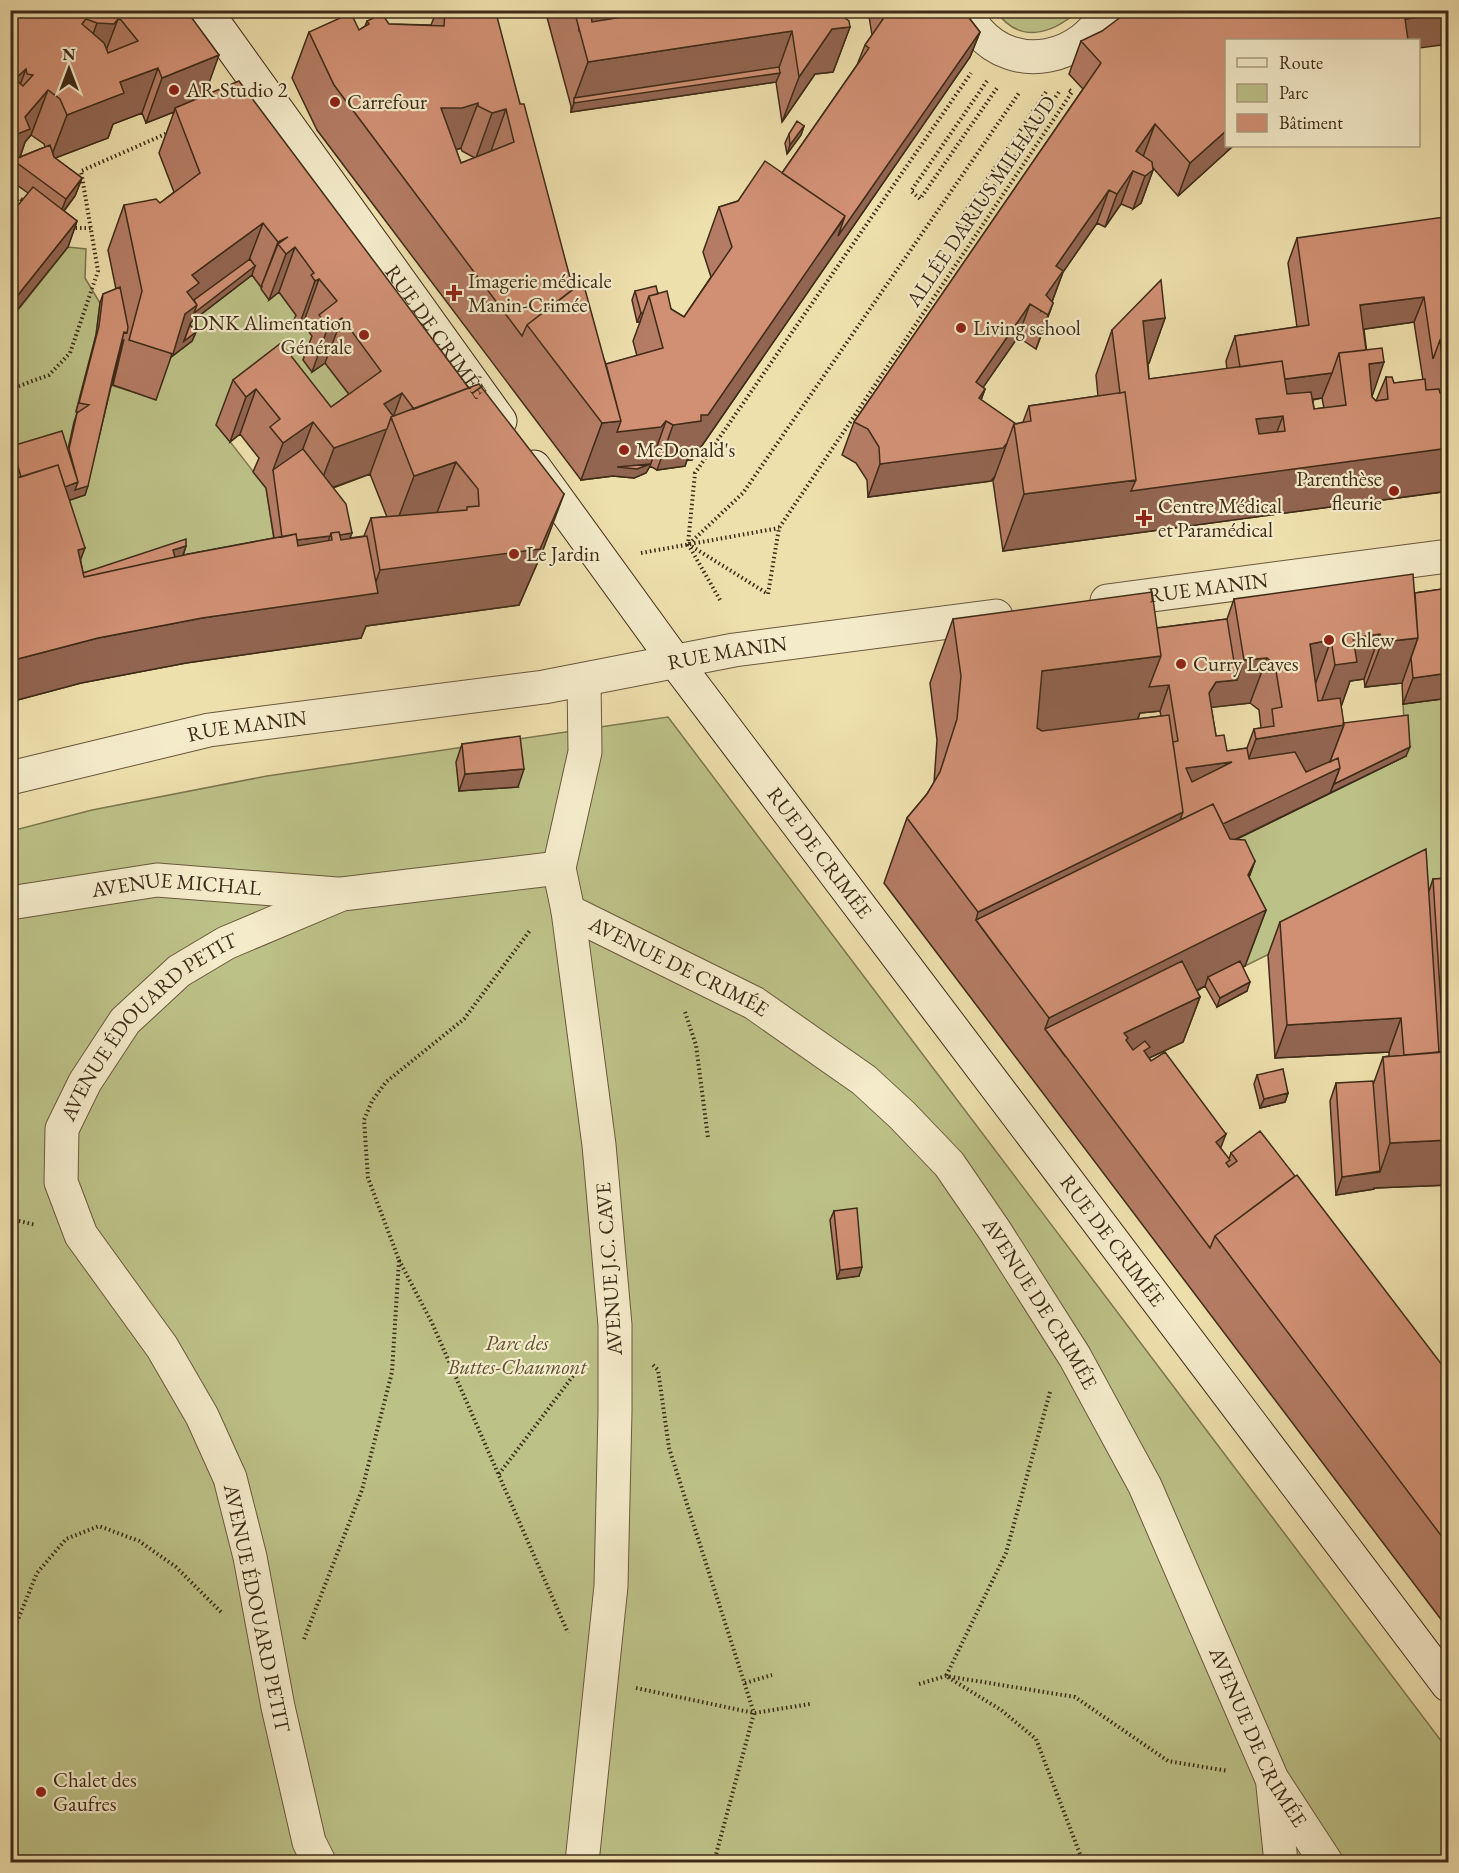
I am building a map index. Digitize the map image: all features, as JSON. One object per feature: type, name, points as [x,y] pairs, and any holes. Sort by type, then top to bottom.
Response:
[{"type":"street","name":"RUE DE CRIMÉE","points":[[205,10],[674,660],[1449,1685]]},
{"type":"street","points":[[966,10],[978,31],[996,46],[1018,55],[1042,57],[1064,53],[1084,41],[1100,25],[1107,10]]},
{"type":"street","name":"RUE MANIN","points":[[1074,606],[1449,556]]},
{"type":"street","name":"RUE MANIN","points":[[10,778],[209,730],[584,681],[674,660],[1027,612]]},
{"type":"street","name":"AVENUE J.C. CAVE","points":[[582,1863],[611,1586],[615,1325],[599,1145],[563,888],[585,752],[584,681]]},
{"type":"street","name":"AVENUE MICHAL","points":[[10,903],[157,880],[342,894]]},
{"type":"street","name":"AVENUE ÉDOUARD PETIT","points":[[319,1863],[309,1842],[268,1657],[250,1557],[230,1478],[202,1416],[162,1347],[81,1235],[61,1182],[62,1129],[85,1082],[125,1021],[179,971],[226,943],[342,894],[563,888]]},
{"type":"street","name":"AVENUE DE CRIMÉE","points":[[563,888],[673,961],[754,1003],[864,1080],[902,1115],[948,1164],[995,1231],[1064,1341],[1145,1486],[1272,1779],[1326,1863]]},
{"type":"street","points":[[1272,1779],[1281,1863]]},
{"type":"path","points":[[994,71],[911,191],[920,199],[998,86]]},
{"type":"path","points":[[720,600],[688,544],[695,473],[972,72]]},
{"type":"path","name":"ALLÉE DARIUS MILHAUD","points":[[779,528],[1072,92],[1064,86],[965,229],[957,224],[1051,84]]},
{"type":"path","name":"ALLÉE DARIUS MILHAUD","points":[[688,544],[738,500],[1021,91]]},
{"type":"path","points":[[10,396],[16,387],[49,375],[70,353],[98,271],[81,171],[180,128]]},
{"type":"path","points":[[14,203],[19,198],[36,210]]},
{"type":"path","points":[[62,228],[91,228]]},
{"type":"path","points":[[10,383],[16,387]]},
{"type":"path","points":[[633,554],[688,544],[779,528],[768,594],[688,544]]},
{"type":"path","points":[[1449,728],[1449,752]]},
{"type":"path","points":[[563,888],[464,1019],[386,1082],[372,1101],[364,1120],[368,1178],[399,1260],[432,1323],[570,1639],[601,1681],[754,1713],[810,1704]]},
{"type":"path","points":[[696,1045],[708,1138]]},
{"type":"path","points":[[303,1642],[362,1490],[392,1372],[399,1260]]},
{"type":"path","points":[[499,1474],[558,1393],[615,1325],[658,1370],[669,1448],[754,1713],[753,1727],[714,1863]]},
{"type":"path","points":[[946,1676],[1006,1553],[1064,1341]]},
{"type":"path","points":[[10,1639],[37,1574],[66,1539],[99,1526],[139,1541],[176,1568],[268,1657]]},
{"type":"path","points":[[745,1683],[772,1676]]},
{"type":"path","points":[[946,1676],[1001,1710],[1036,1739],[1083,1863]]},
{"type":"path","points":[[919,1684],[946,1676],[1075,1697],[1167,1761],[1272,1779]]},
{"type":"green space","points":[[996,11],[1078,11],[1057,26],[1036,32],[1025,32],[1005,21]]},
{"type":"green space","points":[[68,247],[86,249],[85,278],[100,303],[96,335],[76,411],[86,414],[65,458],[11,462],[11,319]]},
{"type":"green space","points":[[252,275],[269,299],[279,292],[298,318],[294,321],[299,326],[303,324],[321,347],[303,360],[312,372],[325,363],[365,416],[217,425],[266,488],[280,579],[69,593],[41,510],[85,495],[110,385],[156,399],[169,359],[192,341],[183,328]]},
{"type":"green space","points":[[1448,698],[1448,922],[1414,882],[1245,966],[1192,861],[1406,756],[1403,704]]},
{"type":"green space","name":"Parc des Buttes-Chaumont","points":[[668,717],[1448,1750],[1448,1862],[11,1862],[11,831],[92,810],[267,776]]},
{"type":"building","points":[[20,10],[186,10],[219,55],[162,78],[158,68],[120,82],[124,93],[67,115],[60,99],[48,90],[25,117],[30,129],[10,137],[10,21]],"holes":[[[86,19],[97,23],[114,24],[118,19],[121,20],[138,41],[108,53],[104,43],[82,24]],[[26,69],[27,74],[33,75],[23,86],[15,79]]]},
{"type":"building","points":[[445,10],[493,10],[496,13],[520,104],[524,104],[573,289],[527,325],[522,336],[334,85],[309,32],[351,13],[359,30],[369,24],[367,21],[382,14],[389,24],[444,26]],"holes":[[[478,103],[478,106],[492,113],[506,109],[514,142],[461,163],[441,108],[462,108]]]},
{"type":"building","points":[[574,10],[590,10],[592,22],[666,10],[834,10],[849,21],[850,27],[832,29],[799,77],[792,31],[588,62]]},
{"type":"building","points":[[881,10],[963,10],[980,32],[838,236],[845,216],[782,173],[869,48],[865,45],[883,19]]},
{"type":"building","points":[[1126,10],[1449,10],[1449,13],[1405,19],[1408,39],[1225,39],[1225,132],[1190,163],[1155,124],[1136,151],[1152,162],[1153,170],[1145,176],[1133,171],[1117,194],[1109,190],[1056,266],[1063,271],[1046,295],[1053,303],[1048,315],[1030,304],[976,382],[985,389],[979,398],[1016,424],[1003,448],[880,464],[879,447],[868,429],[854,422],[1101,63],[1081,41],[1102,31],[1122,16]]},
{"type":"building","points":[[779,67],[780,73],[574,103],[574,98]]},
{"type":"building","points":[[239,81],[469,388],[414,409],[402,393],[384,404],[393,416],[387,429],[334,448],[313,422],[283,443],[270,427],[280,419],[256,389],[246,397],[233,380],[281,343],[331,407],[381,371],[342,318],[328,327],[319,315],[337,301],[319,279],[315,281],[311,275],[314,273],[295,247],[286,254],[278,244],[288,237],[278,242],[263,223],[192,275],[199,283],[187,292],[197,305],[185,314],[173,354],[129,340],[142,291],[124,205],[156,199],[160,203],[200,173],[175,108]]},
{"type":"building","points":[[797,121],[804,126],[790,145],[789,134]]},
{"type":"building","points":[[50,145],[54,157],[82,178],[66,199],[13,160]]},
{"type":"building","points":[[765,161],[845,216],[708,415],[701,415],[701,421],[673,425],[666,421],[661,427],[617,432],[621,421],[606,364],[663,348],[649,296],[667,291],[671,309],[684,317],[732,247],[719,207],[738,201]]},
{"type":"building","points":[[33,187],[77,221],[10,305],[10,215]]},
{"type":"building","points":[[1444,217],[1449,252],[1449,339],[1440,340],[1433,359],[1424,297],[1360,305],[1366,350],[1339,353],[1332,373],[1285,379],[1282,361],[1240,367],[1235,336],[1309,325],[1297,238]]},
{"type":"building","points":[[250,259],[255,266],[194,313],[197,305],[194,300]]},
{"type":"building","points":[[1161,280],[1165,318],[1143,321],[1149,379],[1282,361],[1287,394],[1311,392],[1314,409],[1346,405],[1339,353],[1382,348],[1384,362],[1369,364],[1372,397],[1376,401],[1388,399],[1386,377],[1392,377],[1394,383],[1425,379],[1426,390],[1439,389],[1440,393],[1443,393],[1446,388],[1440,340],[1449,339],[1449,448],[1131,491],[1136,480],[1125,392],[1120,393],[1112,330]],"holes":[[[1283,416],[1285,431],[1259,434],[1256,419]]]},
{"type":"building","points":[[583,282],[621,421],[602,423],[527,325]]},
{"type":"building","points":[[656,286],[658,294],[649,296],[643,313],[641,313],[635,291]]},
{"type":"building","points":[[120,287],[128,327],[127,333],[124,332],[88,486],[75,490],[78,482],[69,449],[77,413],[89,405],[79,403],[99,326],[103,294]]},
{"type":"building","points":[[190,325],[196,332],[184,341]]},
{"type":"building","points":[[479,384],[564,494],[540,549],[380,570],[371,518],[467,510],[467,507],[479,506],[478,489],[456,462],[414,476],[391,417]]},
{"type":"building","points":[[1125,392],[1136,480],[1024,494],[1014,424],[1031,421],[1029,406]]},
{"type":"building","points":[[62,431],[78,482],[65,487],[58,465],[21,477],[12,446]]},
{"type":"building","points":[[303,449],[346,504],[352,533],[340,535],[339,532],[331,533],[330,536],[297,540],[296,534],[282,537],[273,470]]},
{"type":"building","points":[[650,464],[637,469],[617,467]]},
{"type":"building","points":[[58,465],[85,548],[78,550],[84,577],[296,534],[298,546],[332,540],[331,533],[339,532],[341,540],[367,536],[378,593],[202,618],[98,638],[10,661],[10,480]]},
{"type":"building","points":[[186,539],[186,546],[173,550],[175,557],[84,577],[83,573]]},
{"type":"building","points":[[1413,574],[1418,638],[1382,642],[1380,634],[1353,638],[1357,662],[1335,665],[1331,640],[1310,644],[1318,701],[1340,698],[1344,725],[1256,739],[1254,729],[1274,726],[1272,709],[1282,707],[1275,665],[1267,658],[1244,660],[1234,599]]},
{"type":"building","points":[[1449,588],[1449,673],[1413,678],[1411,658],[1418,638],[1415,593]]},
{"type":"building","points":[[1152,592],[1161,656],[1042,671],[1037,728],[1042,731],[1169,715],[1183,812],[978,912],[907,818],[927,794],[940,772],[957,719],[961,676],[953,619]]},
{"type":"building","points":[[1227,619],[1237,680],[1216,682],[1209,693],[1216,736],[1224,735],[1227,751],[1247,748],[1249,759],[1295,752],[1306,772],[1338,758],[1340,768],[1223,824],[1213,804],[1180,820],[1183,812],[1173,742],[1178,741],[1169,685],[1149,687],[1161,656],[1157,628]],"holes":[[[1232,762],[1192,782],[1186,768]]]},
{"type":"building","points":[[1408,715],[1410,747],[1334,784],[1340,768],[1338,758],[1330,762],[1343,723]]},
{"type":"building","points":[[520,736],[524,769],[465,774],[462,744]]},
{"type":"building","points":[[1213,804],[1230,839],[1245,840],[1255,861],[1248,875],[1266,910],[1049,1018],[976,920]]},
{"type":"building","points":[[1426,849],[1439,1052],[1404,1055],[1401,1018],[1287,1025],[1280,922]]},
{"type":"building","points":[[1449,878],[1449,1140],[1390,1143],[1383,1057],[1444,1052],[1433,879]]},
{"type":"building","points":[[1182,961],[1200,997],[1124,1033],[1128,1038],[1126,1040],[1133,1050],[1145,1041],[1150,1047],[1144,1051],[1151,1061],[1165,1052],[1226,1134],[1216,1142],[1230,1160],[1226,1163],[1229,1167],[1237,1161],[1231,1153],[1260,1131],[1295,1176],[1215,1236],[1210,1248],[1045,1029]]},
{"type":"building","points":[[1240,961],[1250,982],[1220,998],[1208,977]]},
{"type":"building","points":[[1283,1069],[1288,1093],[1264,1099],[1257,1075]]},
{"type":"building","points":[[1373,1081],[1380,1171],[1342,1177],[1336,1083]]},
{"type":"building","points":[[1297,1175],[1449,1374],[1449,1546],[1215,1236]]},
{"type":"building","points":[[857,1208],[862,1267],[840,1270],[834,1211]]},
{"type":"place","name":"AR Studio 2","points":[[174,90]]},
{"type":"place","name":"Carrefour","points":[[335,102]]},
{"type":"place","name":"Imagerie médicale Manin-Crimée","points":[[454,293]]},
{"type":"place","name":"Living school","points":[[961,328]]},
{"type":"place","name":"DNK Alimentation Générale","points":[[364,335]]},
{"type":"place","name":"McDonald's","points":[[624,450]]},
{"type":"place","name":"Parenthèse fleurie","points":[[1394,491]]},
{"type":"place","name":"Centre Médical et Paramédical","points":[[1144,518]]},
{"type":"place","name":"Le Jardin","points":[[514,554]]},
{"type":"place","name":"Chlew","points":[[1329,640]]},
{"type":"place","name":"Curry Leaves","points":[[1181,664]]},
{"type":"place","name":"Chalet des Gaufres","points":[[41,1792]]}]
